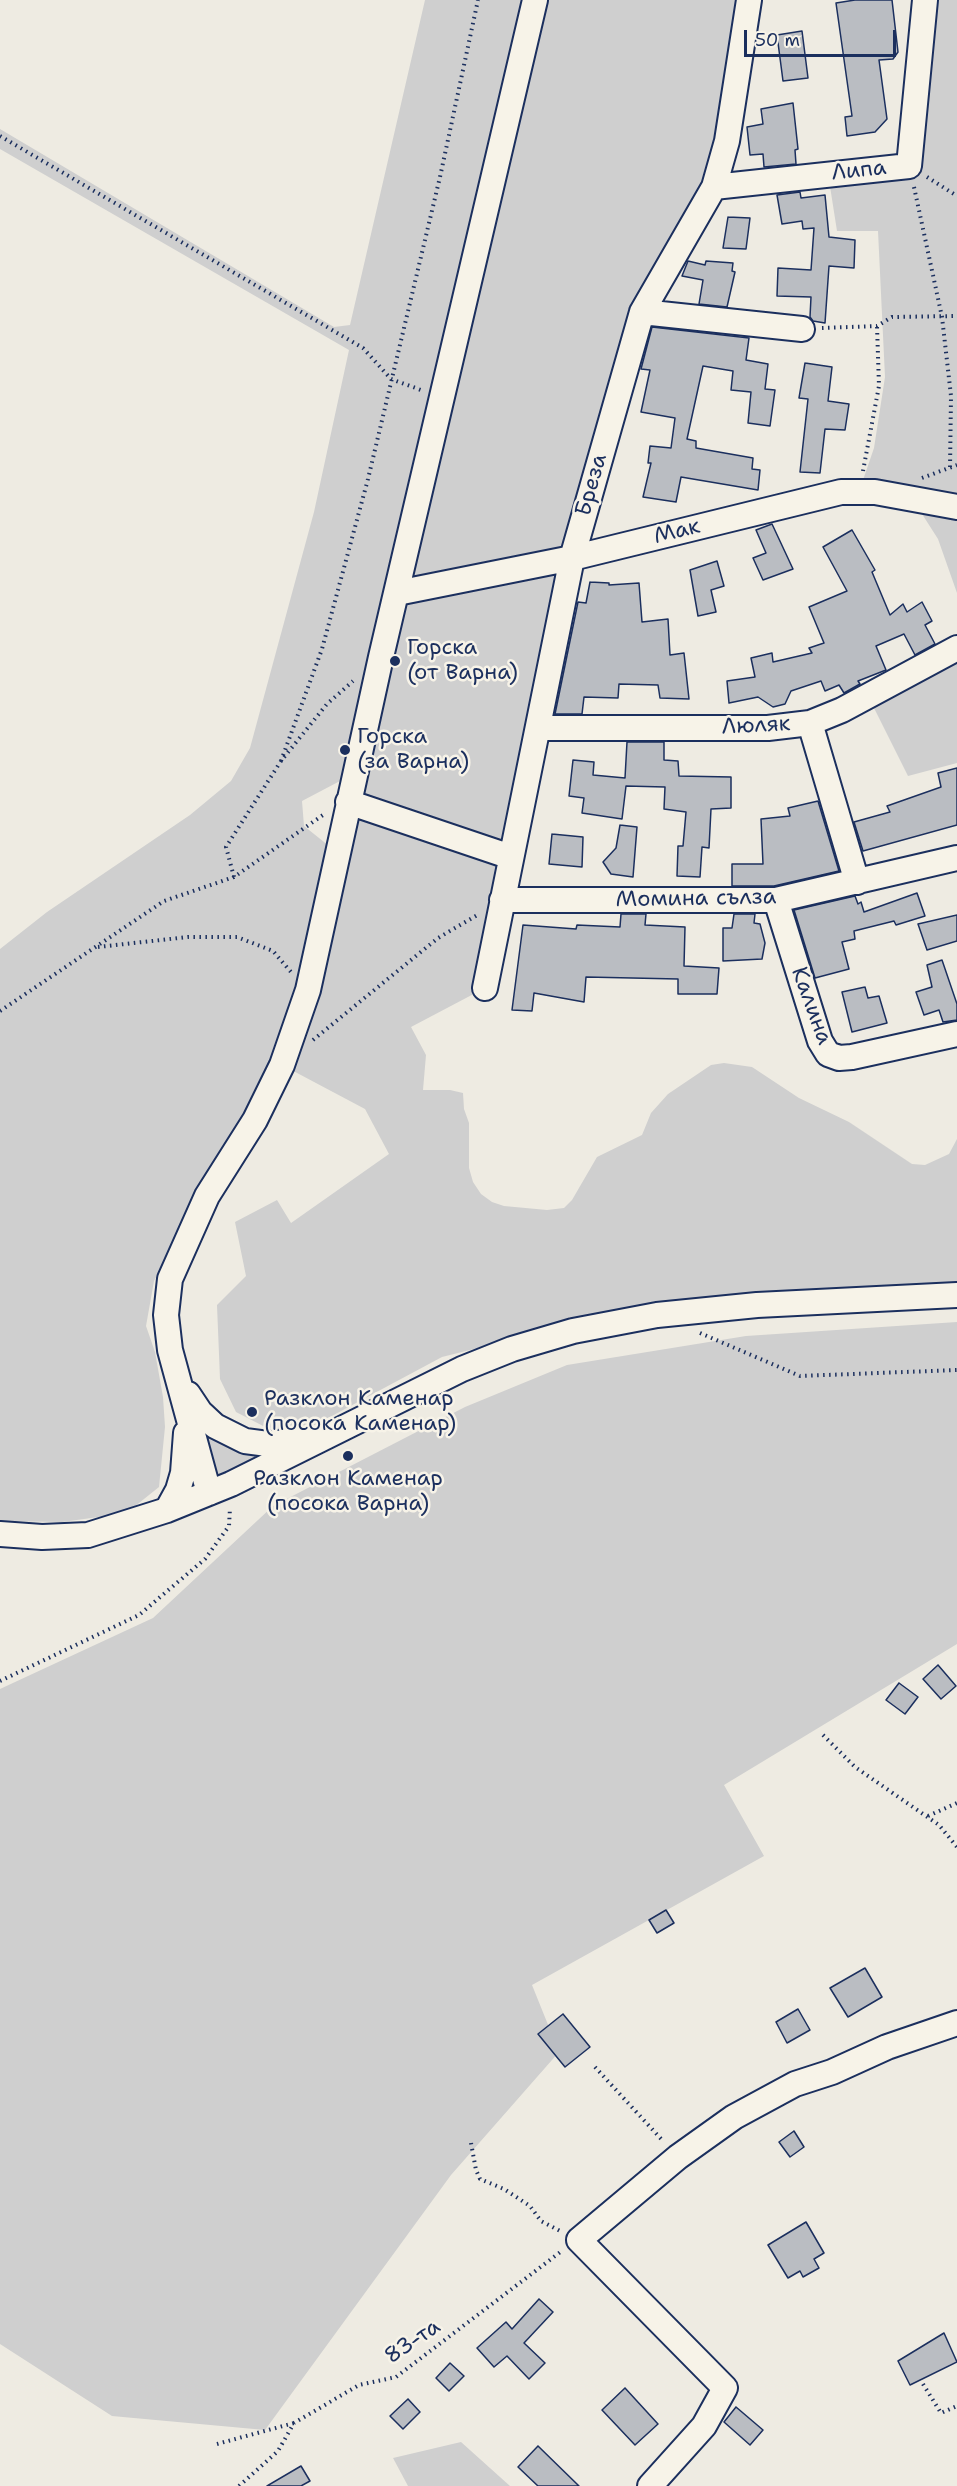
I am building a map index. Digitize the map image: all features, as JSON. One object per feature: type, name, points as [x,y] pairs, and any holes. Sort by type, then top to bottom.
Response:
[{"type":"street","points":[[220,1488],[180,1383],[170,1350],[166,1315],[170,1279],[207,1196],[255,1120],[282,1065],[308,990],[348,802],[535,0]]},
{"type":"street","name":"Бреза","points":[[485,988],[572,558],[642,312],[714,187],[727,141],[749,0]]},
{"type":"street","name":"Липа","points":[[714,187],[909,166],[925,0]]},
{"type":"street","points":[[642,312],[802,329]]},
{"type":"street","name":"Мак","points":[[397,593],[572,558],[841,492],[875,492],[957,507]]},
{"type":"street","name":"Люляк","points":[[538,728],[768,728],[810,723],[842,710],[957,648]]},
{"type":"street","points":[[810,723],[857,882]]},
{"type":"street","points":[[348,802],[511,857]]},
{"type":"street","name":"Момина сълза","points":[[502,900],[776,900],[957,858]]},
{"type":"street","name":"Калина","points":[[776,900],[820,1041],[828,1054],[839,1058],[852,1056],[957,1034]]},
{"type":"street","points":[[0,1534],[42,1538],[88,1535],[167,1510],[220,1488],[462,1370],[512,1349],[573,1331],[657,1315],[757,1305],[957,1295]]},
{"type":"street","points":[[180,1383],[200,1412],[215,1426],[246,1442],[268,1444],[317,1439]]},
{"type":"street","points":[[167,1510],[178,1490],[186,1454],[180,1383]]},
{"type":"street","points":[[650,2486],[704,2426],[716,2409],[725,2388],[579,2240],[678,2157],[734,2116],[795,2084],[832,2072],[887,2047],[957,2023]]},
{"type":"path","points":[[281,761],[322,649],[368,479],[440,177],[478,0]]},
{"type":"path","points":[[0,136],[363,348],[391,379],[444,398]]},
{"type":"path","points":[[909,166],[957,196]]},
{"type":"path","points":[[909,166],[942,317],[951,396],[950,469]]},
{"type":"path","points":[[802,329],[877,326],[892,317],[957,316]]},
{"type":"path","points":[[858,492],[869,449],[879,386],[877,326]]},
{"type":"path","points":[[234,877],[226,847],[281,761],[327,704],[354,681]]},
{"type":"path","points":[[0,1011],[164,901],[234,877],[316,819],[348,802]]},
{"type":"path","points":[[308,1044],[438,938],[502,900]]},
{"type":"path","points":[[98,947],[188,937],[237,937],[273,951],[308,990]]},
{"type":"path","points":[[690,1329],[800,1376],[957,1370]]},
{"type":"path","points":[[0,1681],[139,1615],[206,1559],[229,1526],[220,1488]]},
{"type":"path","points":[[822,1735],[855,1767],[939,1825],[957,1847]]},
{"type":"path","points":[[927,1816],[957,1803]]},
{"type":"path","points":[[595,2067],[678,2157]]},
{"type":"path","points":[[471,2143],[480,2179],[504,2189],[530,2206],[541,2221],[579,2240]]},
{"type":"path","name":"83-та","points":[[239,2486],[278,2451],[294,2423],[359,2385],[396,2377],[579,2240]]},
{"type":"path","points":[[923,2384],[941,2413],[957,2406]]},
{"type":"path","points":[[217,2444],[294,2423]]},
{"type":"shaded area","points":[[425,0],[524,0],[340,781],[302,801],[304,826],[329,846],[311,933],[269,1077],[192,1208],[154,1281],[146,1326],[155,1352],[163,1397],[165,1427],[159,1487],[134,1507],[106,1516],[62,1522],[0,1521],[0,949],[47,912],[190,815],[231,781],[250,748],[314,512],[349,350],[0,149],[0,129],[334,327],[350,325]]},
{"type":"shaded area","points":[[534,0],[744,0],[714,187],[637,324],[485,988],[411,1027],[426,1055],[423,1090],[450,1090],[463,1093],[464,1109],[469,1123],[469,1168],[473,1182],[481,1194],[492,1202],[504,1206],[547,1210],[564,1208],[572,1200],[597,1157],[642,1135],[651,1113],[668,1094],[711,1065],[724,1063],[752,1067],[799,1098],[849,1122],[912,1164],[925,1165],[949,1154],[957,1139],[957,1283],[662,1302],[442,1357],[315,1425],[269,1429],[236,1412],[220,1379],[217,1305],[246,1276],[235,1222],[277,1200],[291,1223],[389,1154],[365,1109],[282,1065]]},
{"type":"shaded area","points":[[930,0],[957,0],[957,593],[938,539],[908,492],[862,483],[874,448],[885,377],[878,231],[837,231],[829,180],[905,170]]},
{"type":"shaded area","points":[[957,657],[957,763],[908,776],[872,704]]},
{"type":"shaded area","points":[[957,1322],[957,1644],[724,1785],[764,1856],[532,1985],[559,2052],[451,2175],[265,2430],[112,2416],[0,2344],[0,1689],[153,1618],[273,1506],[465,1407],[567,1365],[746,1336]]},
{"type":"shaded area","points":[[215,1426],[317,1439],[231,1484],[178,1490],[186,1434]]},
{"type":"shaded area","points":[[461,2442],[510,2486],[408,2486],[393,2458]]},
{"type":"building","points":[[855,0],[892,0],[898,52],[893,59],[879,60],[887,119],[875,132],[847,136],[845,117],[852,116],[836,3]]},
{"type":"building","points":[[802,31],[808,78],[783,81],[777,35]]},
{"type":"building","points":[[793,103],[798,149],[795,150],[796,164],[764,167],[763,154],[750,155],[747,127],[763,124],[761,109]]},
{"type":"building","points":[[800,192],[801,198],[825,195],[829,237],[855,240],[854,268],[829,266],[825,323],[813,321],[810,317],[811,297],[777,296],[778,268],[811,270],[814,228],[803,229],[802,221],[782,224],[777,195]]},
{"type":"building","points":[[728,217],[750,218],[746,249],[723,248]]},
{"type":"building","points":[[688,261],[705,265],[706,261],[733,263],[732,271],[735,272],[727,307],[699,304],[703,280],[682,276]]},
{"type":"building","points":[[652,327],[749,338],[746,360],[768,364],[765,389],[775,390],[770,426],[748,423],[751,392],[731,390],[733,371],[703,366],[687,439],[696,441],[696,448],[753,458],[752,469],[760,470],[758,490],[681,477],[676,502],[643,497],[651,463],[648,463],[650,446],[671,448],[675,418],[641,412],[650,370],[641,369]]},
{"type":"building","points":[[805,363],[832,367],[828,401],[849,404],[845,430],[825,429],[820,473],[800,472],[808,399],[799,398]]},
{"type":"building","points":[[772,524],[793,569],[763,580],[753,558],[766,553],[756,530]]},
{"type":"building","points":[[852,530],[875,570],[872,572],[890,615],[903,604],[907,612],[922,602],[932,621],[925,625],[935,644],[915,655],[904,634],[876,646],[886,670],[858,681],[860,684],[844,693],[839,685],[825,691],[821,681],[791,691],[785,704],[773,707],[758,697],[729,703],[727,681],[755,677],[751,658],[772,653],[773,662],[812,653],[809,648],[824,643],[809,607],[847,591],[823,547]]},
{"type":"building","points":[[717,561],[724,586],[711,590],[716,612],[698,616],[690,570]]},
{"type":"building","points":[[590,582],[609,583],[609,585],[639,583],[642,622],[668,619],[670,655],[684,653],[689,699],[660,698],[658,685],[619,684],[618,698],[584,697],[582,714],[555,714],[578,602],[586,603]]},
{"type":"building","points":[[627,742],[664,742],[664,760],[678,761],[679,776],[731,777],[731,808],[711,809],[709,848],[702,847],[700,877],[677,876],[678,846],[683,846],[686,812],[664,809],[665,787],[626,786],[622,819],[582,813],[584,798],[569,796],[573,760],[594,762],[593,775],[625,778]]},
{"type":"building","points":[[957,768],[957,825],[863,851],[854,822],[890,812],[887,806],[941,787],[938,773]]},
{"type":"building","points":[[818,801],[839,871],[774,886],[732,886],[732,864],[763,864],[761,819],[790,816],[788,808]]},
{"type":"building","points":[[620,825],[637,827],[633,877],[611,874],[603,862],[616,848]]},
{"type":"building","points":[[552,834],[583,837],[582,867],[549,864]]},
{"type":"building","points":[[917,893],[925,916],[896,925],[894,921],[854,931],[855,939],[842,942],[849,969],[815,978],[794,910],[855,896],[858,904],[861,902],[864,912]]},
{"type":"building","points":[[621,914],[646,914],[645,925],[685,927],[684,966],[719,968],[717,994],[678,994],[678,979],[586,977],[584,1002],[534,993],[532,1011],[512,1010],[523,925],[576,929],[577,925],[620,927]]},
{"type":"building","points":[[734,914],[755,914],[754,923],[760,924],[765,943],[762,959],[723,961],[723,928],[732,928]]},
{"type":"building","points":[[957,915],[957,941],[927,950],[918,924]]},
{"type":"building","points":[[942,960],[957,1004],[957,1020],[943,1022],[939,1010],[924,1015],[916,992],[932,987],[927,965]]},
{"type":"building","points":[[865,987],[868,998],[879,996],[887,1023],[852,1032],[842,992]]},
{"type":"building","points":[[938,1665],[956,1686],[941,1699],[923,1679]]},
{"type":"building","points":[[899,1683],[918,1697],[905,1714],[886,1700]]},
{"type":"building","points":[[666,1910],[674,1923],[657,1933],[649,1920]]},
{"type":"building","points":[[865,1968],[882,1997],[848,2017],[830,1988]]},
{"type":"building","points":[[798,2009],[810,2030],[787,2043],[776,2022]]},
{"type":"building","points":[[563,2014],[590,2047],[565,2067],[538,2034]]},
{"type":"building","points":[[794,2131],[804,2147],[790,2157],[779,2142]]},
{"type":"building","points":[[806,2222],[824,2253],[814,2259],[819,2268],[803,2277],[800,2271],[788,2278],[768,2245]]},
{"type":"building","points":[[539,2299],[553,2312],[524,2343],[545,2363],[529,2379],[507,2356],[494,2367],[477,2348],[506,2322],[512,2329]]},
{"type":"building","points":[[944,2333],[957,2362],[910,2385],[898,2361]]},
{"type":"building","points":[[450,2363],[464,2376],[449,2391],[436,2378]]},
{"type":"building","points":[[625,2388],[658,2424],[635,2445],[602,2410]]},
{"type":"building","points":[[408,2399],[420,2412],[403,2429],[390,2416]]},
{"type":"building","points":[[736,2407],[763,2430],[750,2445],[724,2422]]},
{"type":"building","points":[[538,2446],[579,2486],[538,2486],[518,2467]]},
{"type":"building","points":[[301,2466],[310,2481],[301,2486],[267,2486]]},
{"type":"place","name":"Горска (от Варна)","points":[[395,661]]},
{"type":"place","name":"Горска (за Варна)","points":[[345,750]]},
{"type":"place","name":"Разклон Каменар (посока Каменар)","points":[[252,1412]]},
{"type":"place","name":"Разклон Каменар (посока Варна)","points":[[348,1456]]}]
